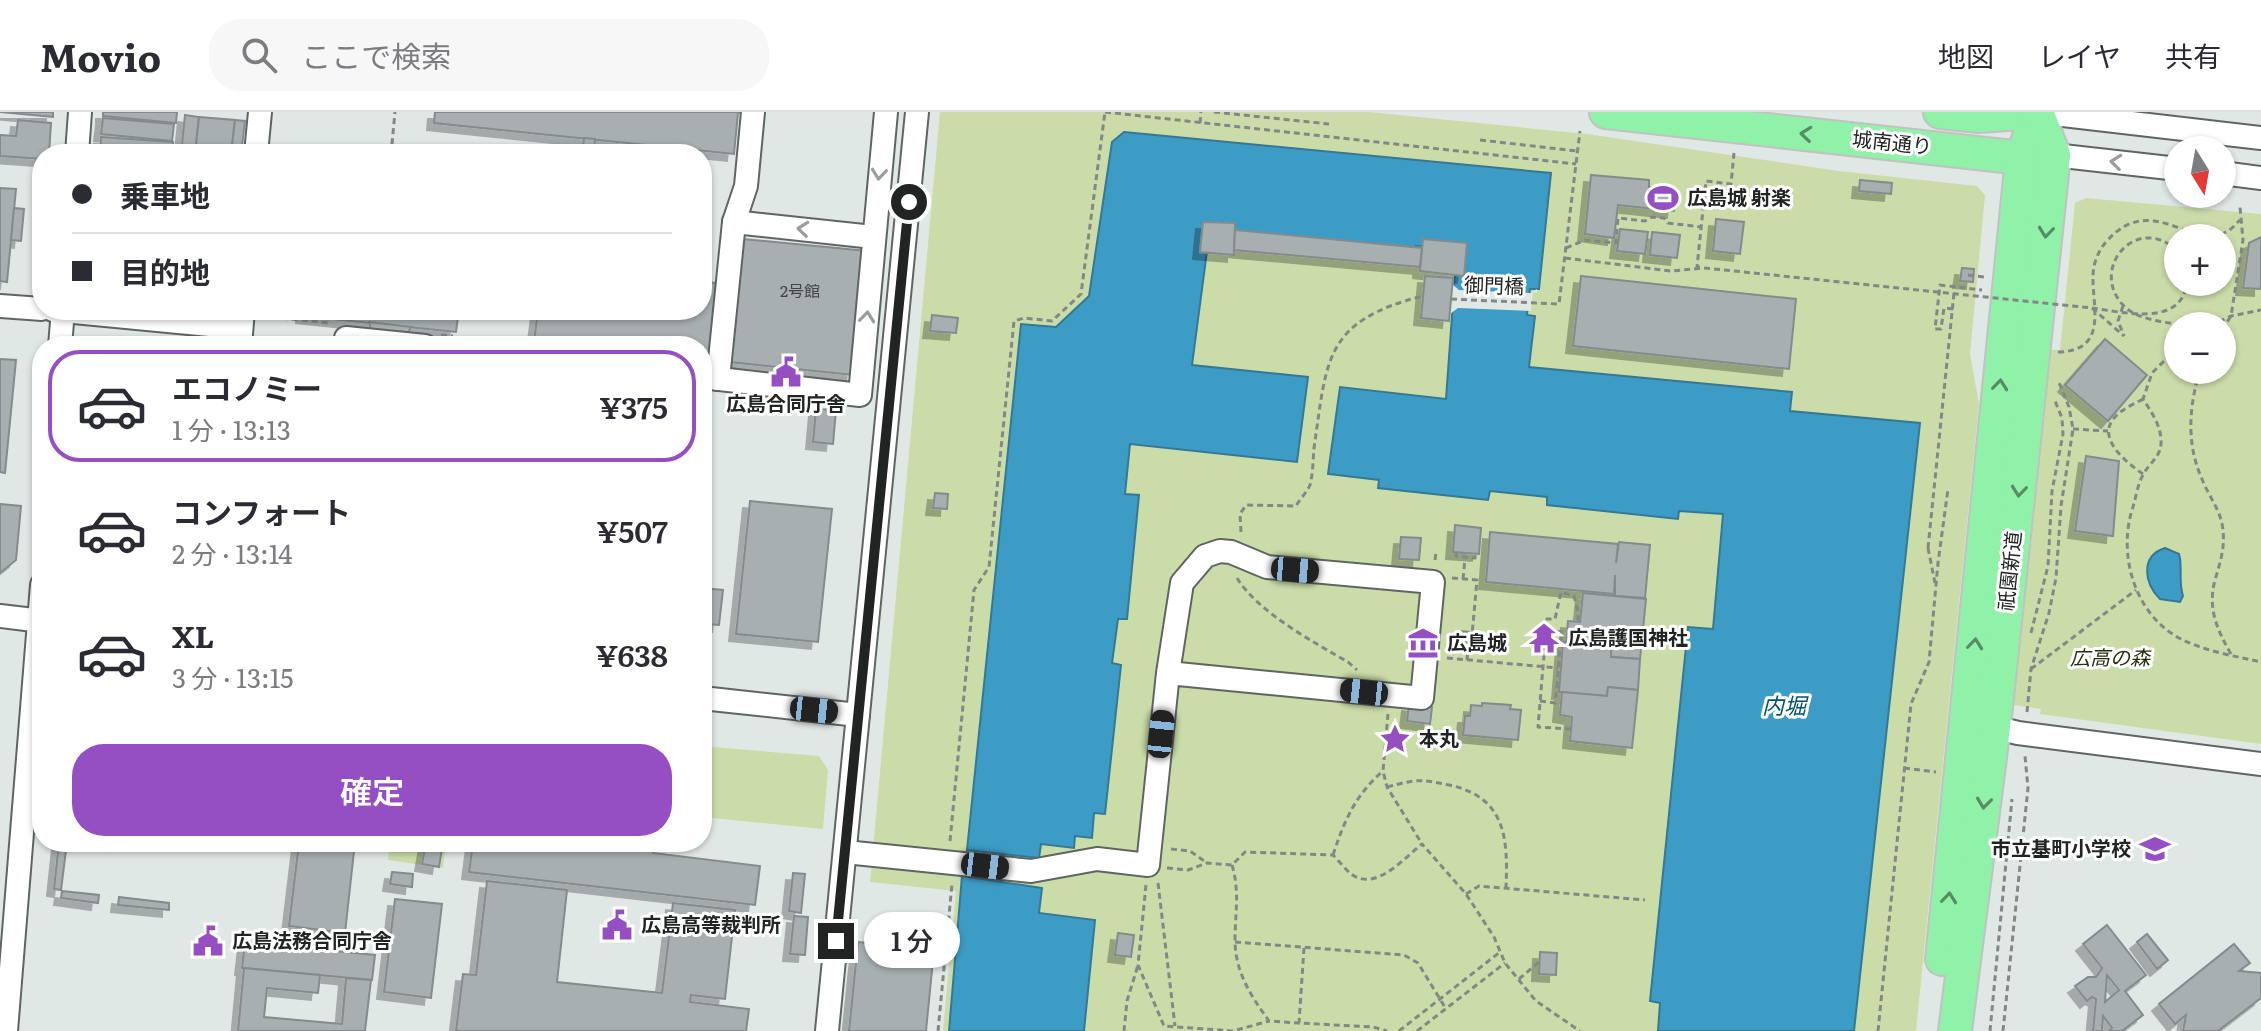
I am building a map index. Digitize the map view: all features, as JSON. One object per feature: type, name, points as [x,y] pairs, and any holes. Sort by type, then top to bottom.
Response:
[{"type":"highway","name":"城南通り","points":[[1606,112],[2022,158],[2054,155]]},
{"type":"highway","name":"城南通り","points":[[1940,112],[1979,116],[2037,112]]},
{"type":"highway","name":"祇園新道","points":[[1955,1031],[2022,158],[2037,112]]},
{"type":"highway","name":"祇園新道","points":[[1935,1031],[1980,724],[2054,155],[2037,112]]},
{"type":"street","points":[[78,144],[80,112]]},
{"type":"street","points":[[257,144],[260,112]]},
{"type":"street","points":[[712,365],[734,222],[746,186],[753,112]]},
{"type":"street","points":[[712,378],[860,395],[886,112]]},
{"type":"street","points":[[827,1031],[917,112]]},
{"type":"street","points":[[2037,112],[2261,138]]},
{"type":"street","name":"城南通り","points":[[2054,155],[2164,167]]},
{"type":"street","points":[[2236,175],[2261,178]]},
{"type":"street","points":[[734,222],[873,237]]},
{"type":"street","points":[[0,306],[32,308]]},
{"type":"street","points":[[162,320],[241,328]]},
{"type":"street","points":[[845,852],[1031,871],[1097,859],[1157,866],[1168,673],[1182,583],[1205,556],[1220,551],[1237,554],[1267,567],[1433,582],[1422,698],[1168,673]]},
{"type":"street","points":[[0,616],[32,620]]},
{"type":"street","points":[[712,699],[858,715]]},
{"type":"street","points":[[5,1017],[32,720]]},
{"type":"street","points":[[1980,724],[2026,734],[2261,764]]},
{"type":"path","points":[[392,144],[395,112]]},
{"type":"path","points":[[938,1031],[955,862],[949,839],[974,590],[989,567],[1014,321],[1024,318],[1052,321],[1081,294],[1105,112],[1576,164]]},
{"type":"path","points":[[1200,123],[1201,112]]},
{"type":"path","points":[[1214,112],[1329,124]]},
{"type":"path","points":[[1580,131],[1565,258],[1671,271],[1704,268]]},
{"type":"path","points":[[1480,140],[1577,151]]},
{"type":"path","points":[[1734,148],[1731,184],[1706,181],[1697,267],[2151,315],[2164,312],[2181,296]]},
{"type":"path","points":[[2232,312],[2244,230],[2240,207]]},
{"type":"path","points":[[1566,248],[1585,240],[1616,243],[1618,218],[1645,221],[1652,217],[1664,218],[1668,223],[1701,227]]},
{"type":"path","points":[[2054,352],[2072,350],[2086,341],[2092,332],[2097,307],[2093,273],[2095,263],[2103,246],[2118,230],[2129,224],[2153,220],[2175,224],[2200,234],[2219,235],[2228,232],[2240,220]]},
{"type":"path","points":[[2164,240],[2152,237],[2133,240],[2118,253],[2113,271],[2113,288],[2123,306],[2148,318],[2164,321]]},
{"type":"path","name":"御門橋","points":[[1451,299],[1559,304],[1565,258]]},
{"type":"path","points":[[1968,275],[1982,274]]},
{"type":"path","points":[[1953,309],[1944,308],[1941,329],[1935,329],[1940,285],[1982,290]]},
{"type":"path","points":[[1936,587],[1928,548],[1954,293]]},
{"type":"path","points":[[1364,692],[1359,674],[1348,662],[1251,596],[1233,571],[1240,514],[1246,505],[1296,506],[1310,486],[1327,366],[1334,350],[1364,319],[1386,307],[1423,296]]},
{"type":"path","points":[[2092,308],[2124,336],[2118,321],[2123,306]]},
{"type":"path","points":[[2236,315],[2261,310]]},
{"type":"path","points":[[2143,474],[2126,462],[2112,445],[2108,431],[2114,418],[2143,399],[2152,373],[2164,361]]},
{"type":"path","points":[[2027,717],[2031,669],[2049,613],[2056,578],[2061,506],[2073,429],[2072,417],[2057,377]]},
{"type":"path","points":[[2197,384],[2190,412],[2192,446],[2200,477],[2223,528],[2222,557],[2214,582],[2213,604],[2219,635],[2232,656]]},
{"type":"path","points":[[2030,639],[2048,566],[2052,491],[2063,434],[2062,418],[2053,397]]},
{"type":"path","points":[[2143,399],[2160,432],[2161,447],[2155,461],[2143,474],[2129,520],[2130,571],[2136,590],[2146,609],[2164,628],[2192,644],[2261,662]]},
{"type":"path","points":[[2073,429],[2108,431]]},
{"type":"path","points":[[1878,1031],[1911,704],[1929,662],[1948,489]]},
{"type":"path","points":[[1456,552],[1456,556],[1465,557],[1475,558],[1475,554]]},
{"type":"path","points":[[1463,579],[1465,557]]},
{"type":"path","points":[[1433,582],[1434,576],[1477,580],[1467,660]]},
{"type":"path","points":[[2031,669],[2136,590]]},
{"type":"path","points":[[1571,729],[1538,727],[1547,619],[1555,619],[1561,592],[1574,596],[1578,622]]},
{"type":"path","points":[[1540,701],[1555,703],[1562,647],[1562,632],[1546,631]]},
{"type":"path","points":[[1426,656],[1558,668]]},
{"type":"path","points":[[1387,728],[1383,771],[1387,787],[1422,844],[1466,894],[1494,937],[1505,963],[1536,1001],[1580,1031]]},
{"type":"path","points":[[2003,1031],[2028,788],[2024,748]]},
{"type":"path","points":[[1904,768],[1946,773]]},
{"type":"path","points":[[1333,855],[1349,811],[1365,787],[1383,771]]},
{"type":"path","points":[[1387,787],[1419,778],[1467,789],[1483,798],[1494,809],[1508,852],[1506,888]]},
{"type":"path","points":[[1990,1031],[2013,790]]},
{"type":"path","points":[[1157,866],[1188,870],[1207,863],[1232,865],[1245,852],[1333,855],[1353,875],[1367,880],[1379,878],[1422,844]]},
{"type":"path","points":[[1168,849],[1190,851],[1207,863]]},
{"type":"path","points":[[1232,865],[1238,885],[1235,942],[1238,968],[1250,995],[1269,1021]]},
{"type":"path","points":[[1124,1031],[1127,1001],[1138,965],[1157,866]]},
{"type":"path","points":[[1157,866],[1175,1028]]},
{"type":"path","points":[[1466,894],[1479,886],[1645,900]]},
{"type":"path","points":[[1235,942],[1404,955],[1418,963],[1446,1009]]},
{"type":"path","points":[[1299,1023],[1304,948]]},
{"type":"path","points":[[1399,1031],[1500,951]]},
{"type":"path","points":[[1519,979],[1539,962]]},
{"type":"path","points":[[1417,1031],[1505,963]]},
{"type":"path","points":[[1138,965],[1164,1028],[1233,1031],[1269,1021],[1373,1027],[1387,1031]]},
{"type":"green space","name":"広島城","points":[[940,112],[1369,112],[1587,134],[1839,171],[1977,186],[1985,195],[1970,354],[1979,404],[1916,1031],[943,1031],[956,891],[870,882]]},
{"type":"green space","name":"広高の森","points":[[2086,198],[2164,205],[2164,208],[2261,214],[2261,744],[2040,714],[2041,709],[2010,702],[2046,374],[2051,350],[2060,350],[2075,203]]},
{"type":"green space","points":[[712,747],[819,756],[828,770],[823,829],[712,818]]},
{"type":"green space","points":[[389,852],[445,852],[443,868],[388,860]]},
{"type":"water","name":"内堀","points":[[1124,132],[1551,173],[1539,289],[1530,289],[1527,315],[1535,316],[1529,367],[1792,392],[1790,411],[1920,423],[1854,1031],[1658,1031],[1660,1003],[1650,1001],[1688,627],[1713,629],[1723,514],[1679,511],[1678,519],[1547,505],[1547,497],[1490,491],[1488,500],[1378,488],[1379,480],[1328,474],[1340,387],[1446,399],[1455,274],[1423,249],[1232,231],[1207,251],[1192,365],[1308,377],[1297,462],[1130,444],[1125,494],[1139,495],[1127,619],[1118,619],[1112,663],[1121,665],[1105,814],[1094,813],[1092,838],[1075,836],[1074,848],[1041,844],[1039,858],[967,850],[1021,324],[1056,327],[1089,296],[1112,142]]},
{"type":"water","points":[[2165,548],[2179,554],[2183,596],[2180,602],[2160,599],[2148,578],[2151,557]]},
{"type":"water","points":[[962,876],[1042,888],[1039,913],[1095,920],[1084,1031],[949,1031]]},
{"type":"pier","points":[[1452,284],[1459,290],[1531,293],[1537,289],[1537,293],[1533,292],[1531,311],[1458,308],[1450,314]]},
{"type":"building","points":[[0,112],[53,112],[53,117]]},
{"type":"building","points":[[103,112],[177,112],[176,123],[103,116]]},
{"type":"building","points":[[435,112],[741,112],[738,113],[734,154],[712,152],[712,144],[637,144],[434,123]]},
{"type":"building","points":[[185,115],[199,117],[196,144],[182,144]]},
{"type":"building","points":[[199,117],[235,120],[232,144],[196,144]]},
{"type":"building","points":[[103,118],[174,124],[172,141],[101,134]]},
{"type":"building","points":[[18,120],[51,123],[50,144],[32,144],[32,158],[0,156],[0,135],[16,136]]},
{"type":"building","points":[[235,120],[245,121],[242,144],[232,144]]},
{"type":"building","points":[[101,137],[173,142],[173,144],[101,144]]},
{"type":"building","points":[[584,138],[595,139],[595,144],[583,144]]},
{"type":"building","points":[[1591,175],[1649,180],[1649,187],[1676,189],[1674,211],[1618,205],[1614,238],[1585,234]]},
{"type":"building","points":[[1860,180],[1892,183],[1891,194],[1859,191]]},
{"type":"building","points":[[0,188],[16,189],[7,282],[0,281]]},
{"type":"building","points":[[14,208],[24,209],[21,241],[11,240]]},
{"type":"building","points":[[1716,219],[1744,222],[1740,254],[1713,251]]},
{"type":"building","points":[[1203,222],[1235,223],[1234,255],[1200,252]]},
{"type":"building","points":[[1620,229],[1648,232],[1645,254],[1617,251]]},
{"type":"building","points":[[1235,230],[1422,248],[1420,267],[1234,250]]},
{"type":"building","points":[[1652,232],[1680,235],[1677,258],[1650,255]]},
{"type":"building","points":[[2261,237],[2261,289],[2243,288],[2249,243]]},
{"type":"building","points":[[743,239],[867,251],[853,375],[730,362]]},
{"type":"building","points":[[1423,239],[1467,243],[1464,276],[1420,271]]},
{"type":"building","points":[[1962,268],[1974,269],[1973,282],[1960,281]]},
{"type":"building","points":[[1425,276],[1453,278],[1449,321],[1421,318]]},
{"type":"building","points":[[1581,276],[1796,299],[1789,369],[1573,346]]},
{"type":"building","points":[[712,282],[723,284],[715,361],[712,361],[712,336],[535,336],[537,320],[712,320]]},
{"type":"building","points":[[932,315],[958,318],[956,333],[930,331]]},
{"type":"building","points":[[341,320],[458,320],[456,332]]},
{"type":"building","points":[[369,322],[411,327],[407,336],[372,336]]},
{"type":"building","points":[[2105,339],[2147,375],[2108,421],[2065,385]]},
{"type":"building","points":[[0,359],[16,360],[5,473],[0,472]]},
{"type":"building","points":[[816,409],[836,410],[833,444],[813,442]]},
{"type":"building","points":[[2086,456],[2119,461],[2113,536],[2075,531]]},
{"type":"building","points":[[935,493],[948,494],[947,509],[933,508]]},
{"type":"building","points":[[750,501],[832,509],[818,642],[736,634]]},
{"type":"building","points":[[0,504],[21,506],[16,560],[0,573]]},
{"type":"building","points":[[1455,525],[1481,528],[1479,554],[1453,552]]},
{"type":"building","points":[[1490,532],[1618,544],[1616,563],[1619,542],[1650,545],[1645,598],[1615,596],[1615,575],[1614,594],[1486,582]]},
{"type":"building","points":[[1401,537],[1421,538],[1419,560],[1399,559]]},
{"type":"building","points":[[712,589],[723,590],[719,625],[712,624]]},
{"type":"building","points":[[1583,593],[1646,599],[1640,659],[1611,657],[1611,647],[1566,643],[1568,621],[1580,622]]},
{"type":"building","points":[[1461,631],[1478,633],[1477,644],[1460,642]]},
{"type":"building","points":[[1563,642],[1611,647],[1611,657],[1640,659],[1638,690],[1608,687],[1607,696],[1559,692]]},
{"type":"building","points":[[1608,687],[1638,690],[1632,748],[1570,741],[1572,717],[1560,715],[1562,692],[1607,696]]},
{"type":"building","points":[[1482,703],[1511,705],[1510,709],[1521,710],[1518,740],[1463,735],[1465,716],[1470,716],[1471,705],[1482,706]]},
{"type":"building","points":[[1409,704],[1432,707],[1430,724],[1407,721]]},
{"type":"building","points":[[58,852],[66,852],[61,890],[54,889]]},
{"type":"building","points":[[298,852],[354,852],[345,933],[289,926]]},
{"type":"building","points":[[424,852],[441,852],[439,867],[422,864]]},
{"type":"building","points":[[472,852],[653,852],[760,866],[755,905],[469,872]]},
{"type":"building","points":[[392,872],[413,874],[412,887],[390,884]]},
{"type":"building","points":[[793,873],[805,874],[801,913],[789,911]]},
{"type":"building","points":[[487,881],[567,890],[557,982],[662,993],[673,903],[735,910],[725,999],[691,995],[690,1002],[749,1009],[746,1031],[456,1031],[463,974],[476,975]]},
{"type":"building","points":[[62,891],[99,895],[98,903],[61,898]]},
{"type":"building","points":[[119,897],[169,903],[169,910],[118,905]]},
{"type":"building","points":[[395,899],[442,904],[431,998],[384,992]]},
{"type":"building","points":[[794,916],[808,917],[805,955],[790,954]]},
{"type":"building","points":[[2107,925],[2146,975],[2125,991],[2143,1015],[2122,1031],[2109,1031],[2112,1028],[2103,1016],[2102,1031],[2093,1031],[2096,999],[2092,997],[2087,1001],[2075,986],[2088,977],[2096,977],[2102,968],[2083,944]],"holes":[[[2107,975],[2119,990],[2105,1002]]]},
{"type":"building","points":[[1118,933],[1134,935],[1131,957],[1115,955]]},
{"type":"building","points":[[2147,934],[2168,960],[2157,969],[2137,942]]},
{"type":"building","points":[[245,942],[375,955],[372,980],[242,968]]},
{"type":"building","points":[[858,942],[934,950],[926,1031],[849,1031]]},
{"type":"building","points":[[2234,944],[2250,963],[2239,971],[2261,973],[2261,998],[2218,1031],[2183,1031],[2186,1015],[2175,1024],[2159,1004]]},
{"type":"building","points":[[1540,952],[1557,953],[1556,975],[1539,974]]},
{"type":"building","points":[[244,968],[320,975],[318,993],[267,988],[264,1017],[342,1024],[346,978],[371,980],[365,1031],[238,1031]]},
{"type":"place","name":"広島城 射楽","points":[[1663,198]]},
{"type":"place","name":"広島合同庁舎","points":[[786,372]]},
{"type":"place","name":"広島護国神社","points":[[1544,638]]},
{"type":"place","name":"広島城","points":[[1423,643]]},
{"type":"place","name":"本丸","points":[[1395,739]]},
{"type":"place","name":"市立基町小学校","points":[[2155,849]]},
{"type":"place","name":"広島高等裁判所","points":[[617,925]]},
{"type":"place","name":"広島法務合同庁舎","points":[[208,941]]},
{"type":"route","points":[[836,941],[909,202]]}]
